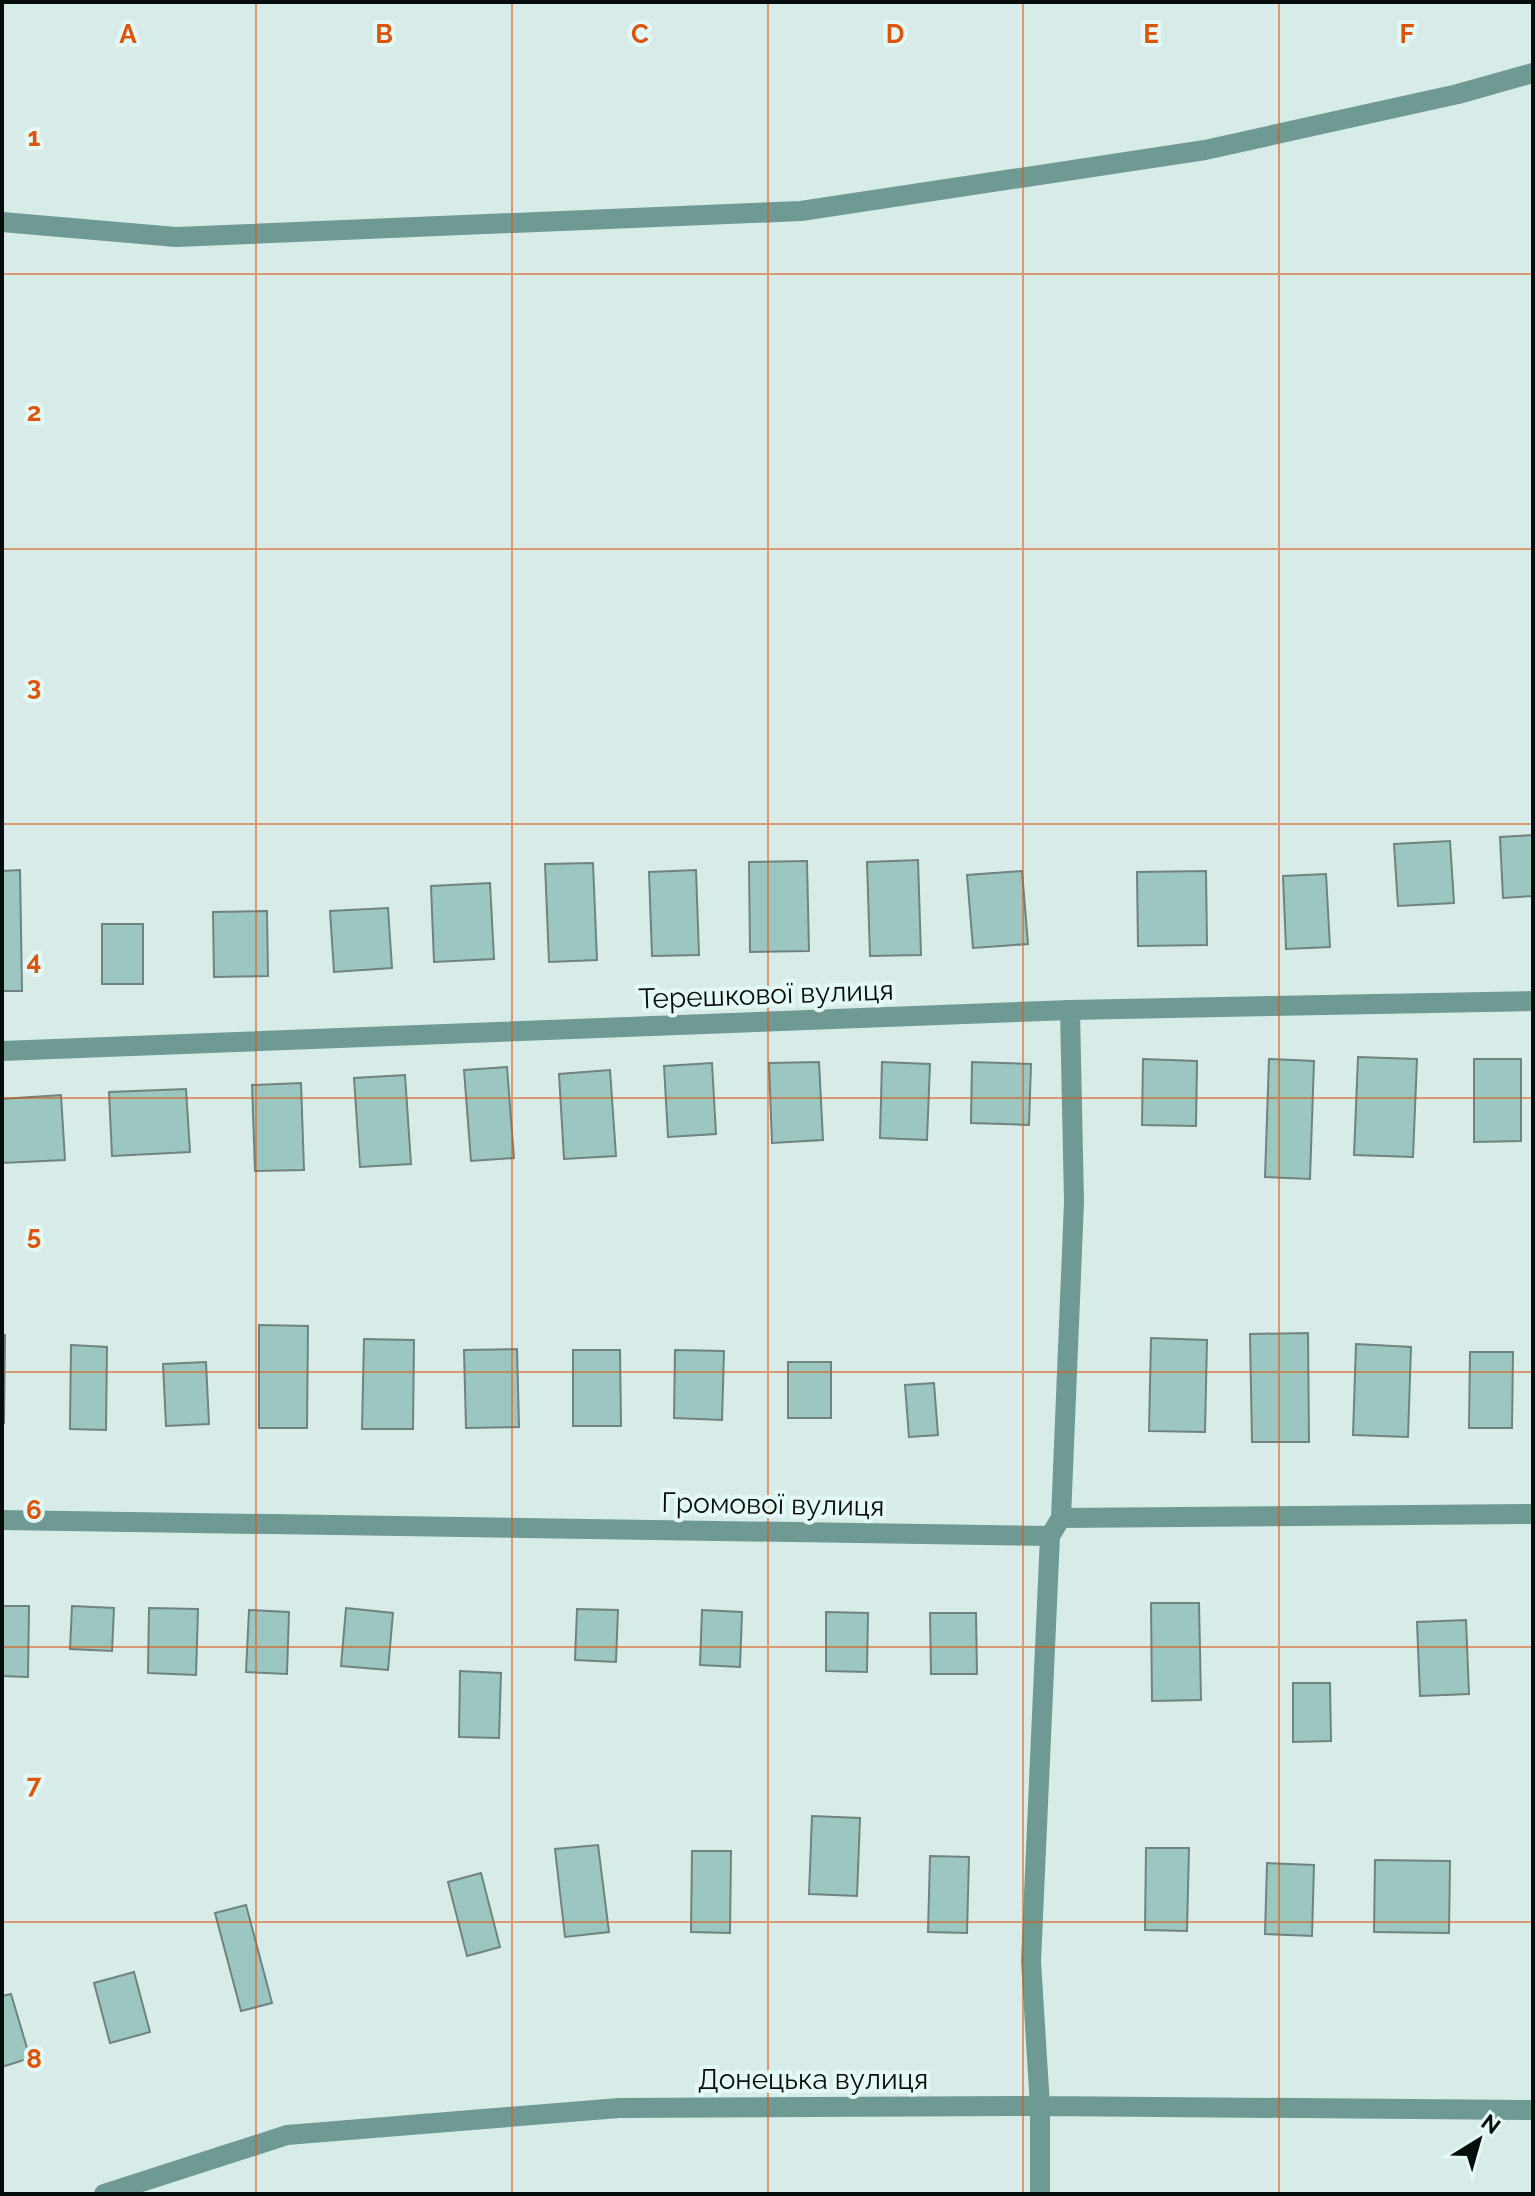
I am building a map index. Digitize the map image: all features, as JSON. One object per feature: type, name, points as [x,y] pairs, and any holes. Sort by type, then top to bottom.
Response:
[{"type":"street","points":[[2,222],[176,237],[801,211],[1205,150],[1458,94],[1533,73]]},
{"type":"street","name":"Терешкової вулиця","points":[[2,1051],[1070,1010],[1533,1001]]},
{"type":"street","points":[[1040,2194],[1040,2106],[1031,1961],[1074,1202],[1070,1010]]},
{"type":"street","name":"Громової вулиця","points":[[2,1520],[1056,1527],[1533,1514]]},
{"type":"street","name":"Донецька вулиця","points":[[104,2194],[287,2135],[619,2108],[1040,2106],[1533,2110]]},
{"type":"building","points":[[1533,835],[1533,896],[1503,898],[1500,837]]},
{"type":"building","points":[[1450,841],[1454,903],[1398,906],[1394,844]]},
{"type":"building","points":[[918,860],[921,955],[870,956],[867,862]]},
{"type":"building","points":[[807,861],[809,951],[750,952],[749,862]]},
{"type":"building","points":[[593,863],[597,960],[549,962],[545,864]]},
{"type":"building","points":[[20,870],[22,991],[2,991],[2,871]]},
{"type":"building","points":[[696,870],[699,955],[652,956],[649,872]]},
{"type":"building","points":[[1022,871],[1028,944],[973,948],[967,875]]},
{"type":"building","points":[[1206,871],[1207,945],[1138,946],[1137,872]]},
{"type":"building","points":[[1326,874],[1330,947],[1286,949],[1283,876]]},
{"type":"building","points":[[490,883],[494,959],[434,962],[431,886]]},
{"type":"building","points":[[388,908],[392,968],[334,972],[330,911]]},
{"type":"building","points":[[267,911],[268,976],[214,977],[213,912]]},
{"type":"building","points":[[102,924],[143,924],[143,984],[102,984]]},
{"type":"building","points":[[1358,1057],[1417,1059],[1413,1157],[1354,1155]]},
{"type":"building","points":[[1143,1059],[1197,1061],[1196,1126],[1142,1125]]},
{"type":"building","points":[[1269,1059],[1314,1061],[1310,1179],[1265,1177]]},
{"type":"building","points":[[1474,1059],[1521,1059],[1521,1141],[1474,1142]]},
{"type":"building","points":[[819,1062],[823,1140],[772,1143],[769,1063]]},
{"type":"building","points":[[882,1062],[930,1064],[927,1140],[880,1138]]},
{"type":"building","points":[[972,1062],[1031,1064],[1029,1125],[971,1123]]},
{"type":"building","points":[[712,1063],[716,1134],[668,1137],[664,1066]]},
{"type":"building","points":[[507,1067],[514,1158],[471,1161],[464,1070]]},
{"type":"building","points":[[610,1070],[616,1156],[564,1159],[559,1074]]},
{"type":"building","points":[[405,1075],[411,1164],[360,1167],[354,1078]]},
{"type":"building","points":[[301,1083],[304,1170],[255,1171],[252,1085]]},
{"type":"building","points":[[186,1089],[190,1152],[112,1156],[109,1092]]},
{"type":"building","points":[[61,1095],[65,1160],[2,1163],[2,1099]]},
{"type":"building","points":[[259,1325],[308,1326],[307,1428],[259,1428]]},
{"type":"building","points":[[1308,1333],[1309,1442],[1252,1442],[1250,1334]]},
{"type":"building","points":[[2,1335],[5,1335],[4,1423],[2,1423]]},
{"type":"building","points":[[1151,1338],[1207,1340],[1205,1432],[1149,1431]]},
{"type":"building","points":[[364,1339],[414,1340],[413,1429],[362,1429]]},
{"type":"building","points":[[1356,1344],[1411,1347],[1408,1437],[1353,1435]]},
{"type":"building","points":[[71,1345],[107,1347],[106,1430],[70,1429]]},
{"type":"building","points":[[517,1349],[519,1427],[466,1428],[464,1350]]},
{"type":"building","points":[[573,1350],[620,1350],[621,1426],[573,1426]]},
{"type":"building","points":[[675,1350],[724,1351],[722,1420],[674,1418]]},
{"type":"building","points":[[1470,1352],[1513,1352],[1512,1428],[1469,1428]]},
{"type":"building","points":[[206,1362],[209,1424],[166,1426],[163,1364]]},
{"type":"building","points":[[788,1362],[831,1362],[831,1418],[788,1418]]},
{"type":"building","points":[[934,1383],[938,1435],[909,1437],[905,1385]]},
{"type":"building","points":[[1151,1603],[1199,1603],[1201,1700],[1152,1701]]},
{"type":"building","points":[[2,1606],[29,1606],[28,1677],[2,1676]]},
{"type":"building","points":[[72,1606],[114,1608],[112,1651],[70,1649]]},
{"type":"building","points":[[149,1608],[198,1609],[196,1675],[148,1673]]},
{"type":"building","points":[[346,1608],[393,1613],[388,1670],[341,1666]]},
{"type":"building","points":[[577,1609],[618,1610],[616,1662],[575,1660]]},
{"type":"building","points":[[249,1610],[289,1612],[287,1674],[246,1672]]},
{"type":"building","points":[[702,1610],[742,1612],[740,1667],[700,1665]]},
{"type":"building","points":[[826,1612],[868,1613],[867,1672],[826,1671]]},
{"type":"building","points":[[930,1613],[976,1613],[977,1674],[931,1674]]},
{"type":"building","points":[[1466,1620],[1469,1694],[1420,1696],[1417,1622]]},
{"type":"building","points":[[460,1671],[501,1673],[499,1738],[459,1737]]},
{"type":"building","points":[[1293,1683],[1330,1683],[1331,1741],[1293,1742]]},
{"type":"building","points":[[812,1816],[860,1818],[857,1896],[809,1894]]},
{"type":"building","points":[[598,1845],[609,1932],[565,1937],[555,1849]]},
{"type":"building","points":[[1146,1848],[1189,1848],[1187,1931],[1145,1930]]},
{"type":"building","points":[[692,1851],[731,1851],[730,1933],[691,1932]]},
{"type":"building","points":[[930,1856],[969,1857],[967,1933],[928,1932]]},
{"type":"building","points":[[1375,1860],[1450,1861],[1449,1933],[1374,1932]]},
{"type":"building","points":[[1267,1863],[1314,1865],[1312,1936],[1265,1934]]},
{"type":"building","points":[[481,1873],[500,1947],[467,1956],[448,1882]]},
{"type":"building","points":[[246,1905],[272,2003],[241,2011],[215,1913]]},
{"type":"building","points":[[134,1972],[150,2032],[110,2043],[94,1983]]},
{"type":"building","points":[[11,1994],[30,2058],[2,2067],[2,1996]]}]
